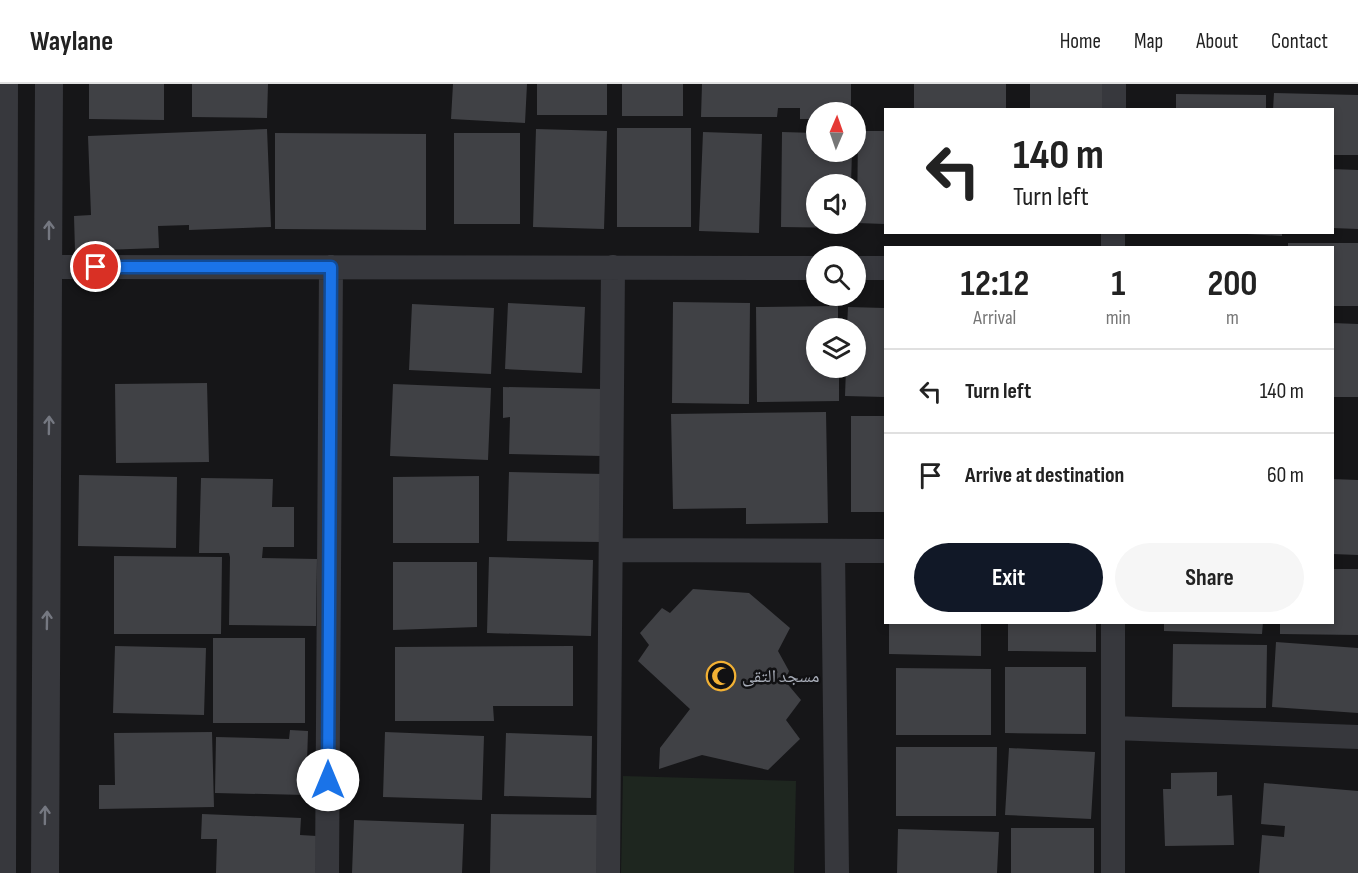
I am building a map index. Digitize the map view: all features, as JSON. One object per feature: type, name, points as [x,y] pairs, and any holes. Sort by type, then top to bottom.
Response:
[{"type":"street","points":[[2,873],[4,84]]},
{"type":"street","points":[[45,873],[49,84]]},
{"type":"street","points":[[1114,84],[1114,108]]},
{"type":"street","points":[[49,267],[806,268]]},
{"type":"street","points":[[327,873],[331,267]]},
{"type":"street","points":[[608,873],[613,267]]},
{"type":"street","points":[[866,268],[884,268]]},
{"type":"street","points":[[611,550],[884,551]]},
{"type":"street","points":[[833,551],[837,873]]},
{"type":"street","points":[[1113,624],[1113,873]]},
{"type":"street","points":[[1113,728],[1358,737]]},
{"type":"shaded area","points":[[623,776],[796,781],[794,873],[621,873]]},
{"type":"building","points":[[89,84],[164,84],[164,120],[89,119]]},
{"type":"building","points":[[192,84],[268,84],[267,118],[192,117]]},
{"type":"building","points":[[453,84],[527,84],[525,123],[451,119]]},
{"type":"building","points":[[537,84],[607,84],[607,115],[537,115]]},
{"type":"building","points":[[622,84],[683,84],[683,116],[622,116]]},
{"type":"building","points":[[702,84],[851,84],[851,102],[806,102],[806,119],[800,119],[800,108],[778,108],[777,117],[701,117]]},
{"type":"building","points":[[914,84],[1006,84],[1006,108],[914,108]]},
{"type":"building","points":[[1030,84],[1105,84],[1104,108],[1030,108]]},
{"type":"building","points":[[1274,93],[1358,95],[1358,155],[1334,155],[1334,108],[1273,108]]},
{"type":"building","points":[[1176,94],[1266,95],[1266,108],[1176,108]]},
{"type":"building","points":[[617,128],[691,128],[691,227],[617,227]]},
{"type":"building","points":[[267,129],[271,227],[189,230],[189,225],[158,226],[159,248],[75,251],[74,216],[91,215],[88,136]]},
{"type":"building","points":[[536,129],[607,131],[604,229],[533,227]]},
{"type":"building","points":[[866,131],[884,131],[884,224],[866,223],[866,174],[858,174],[858,162],[866,162]]},
{"type":"building","points":[[703,132],[762,134],[759,233],[699,231]]},
{"type":"building","points":[[782,132],[806,133],[806,162],[852,162],[851,174],[806,174],[806,227],[781,227]]},
{"type":"building","points":[[275,133],[426,134],[426,230],[275,229]]},
{"type":"building","points":[[454,133],[520,133],[520,224],[454,224]]},
{"type":"building","points":[[1334,169],[1358,170],[1358,229],[1334,228]]},
{"type":"building","points":[[1247,234],[1282,234],[1282,236]]},
{"type":"building","points":[[1288,243],[1358,243],[1358,306],[1334,306],[1334,246],[1288,246]]},
{"type":"building","points":[[673,302],[750,303],[749,404],[672,403]]},
{"type":"building","points":[[508,303],[585,307],[582,373],[505,369]]},
{"type":"building","points":[[412,304],[494,308],[491,374],[409,370]]},
{"type":"building","points":[[838,306],[838,318],[806,318],[806,378],[839,378],[839,401],[757,402],[756,307]]},
{"type":"building","points":[[848,307],[884,308],[884,397],[845,396],[846,378],[866,378],[866,318],[847,318]]},
{"type":"building","points":[[1334,323],[1358,324],[1358,397],[1334,397]]},
{"type":"building","points":[[207,383],[209,462],[116,463],[115,384]]},
{"type":"building","points":[[393,384],[491,388],[488,460],[390,456]]},
{"type":"building","points":[[503,387],[604,389],[602,456],[509,454],[510,417],[503,418]]},
{"type":"building","points":[[826,412],[828,523],[746,524],[746,508],[673,509],[671,414]]},
{"type":"building","points":[[851,416],[884,416],[884,512],[851,512]]},
{"type":"building","points":[[509,472],[604,474],[603,542],[507,541]]},
{"type":"building","points":[[79,475],[177,477],[176,548],[78,546]]},
{"type":"building","points":[[479,476],[479,543],[393,543],[393,477]]},
{"type":"building","points":[[201,478],[273,479],[272,507],[294,507],[294,547],[263,547],[262,558],[317,559],[316,626],[229,625],[229,553],[199,553]]},
{"type":"building","points":[[1334,479],[1358,480],[1358,555],[1334,554]]},
{"type":"building","points":[[114,556],[222,557],[221,634],[114,634]]},
{"type":"building","points":[[489,557],[593,560],[591,636],[487,633]]},
{"type":"building","points":[[393,562],[477,562],[477,627],[393,630]]},
{"type":"building","points":[[1334,569],[1358,569],[1358,635],[1280,634],[1280,624],[1334,624]]},
{"type":"building","name":"مسجد التقى","points":[[693,589],[749,593],[790,628],[778,651],[789,671],[785,681],[801,700],[786,720],[800,739],[768,770],[702,755],[659,769],[660,748],[690,709],[638,661],[649,645],[640,633],[662,608],[670,613]]},
{"type":"building","points":[[889,624],[981,624],[981,656],[889,654]]},
{"type":"building","points":[[1008,624],[1096,624],[1096,652],[1008,651]]},
{"type":"building","points":[[1164,624],[1263,624],[1262,634],[1164,631]]},
{"type":"building","points":[[213,638],[305,638],[305,723],[213,723]]},
{"type":"building","points":[[1276,642],[1358,648],[1358,713],[1272,707]]},
{"type":"building","points":[[1173,644],[1267,645],[1266,708],[1172,707]]},
{"type":"building","points":[[115,646],[206,648],[204,715],[113,713]]},
{"type":"building","points":[[573,646],[573,706],[493,706],[494,721],[395,721],[395,647]]},
{"type":"building","points":[[1005,667],[1086,667],[1086,734],[1005,733]]},
{"type":"building","points":[[896,668],[991,669],[991,735],[896,735]]},
{"type":"building","points":[[290,730],[308,731],[306,795],[215,793],[216,737],[289,739]]},
{"type":"building","points":[[212,732],[214,807],[99,809],[99,785],[115,785],[114,733]]},
{"type":"building","points":[[385,732],[484,736],[482,800],[383,797]]},
{"type":"building","points":[[506,733],[592,736],[591,798],[504,796]]},
{"type":"building","points":[[896,747],[997,747],[996,816],[896,816]]},
{"type":"building","points":[[1009,748],[1095,752],[1091,819],[1005,815]]},
{"type":"building","points":[[1217,772],[1217,796],[1232,795],[1234,845],[1165,846],[1163,789],[1171,789],[1171,773]]},
{"type":"building","points":[[1264,783],[1358,791],[1358,873],[1259,873],[1262,835],[1284,837],[1285,826],[1261,824]]},
{"type":"building","points":[[202,814],[301,818],[300,835],[317,836],[316,873],[216,873],[217,839],[201,839]]},
{"type":"building","points":[[491,814],[598,815],[598,873],[490,873]]},
{"type":"building","points":[[354,820],[464,824],[462,873],[352,873]]},
{"type":"building","points":[[1011,828],[1094,828],[1094,873],[1011,873]]},
{"type":"building","points":[[898,829],[999,832],[997,873],[897,873]]},
{"type":"place","name":"مسجد التقى","points":[[721,676]]},
{"type":"route","points":[[96,267],[331,267],[328,780]]}]
